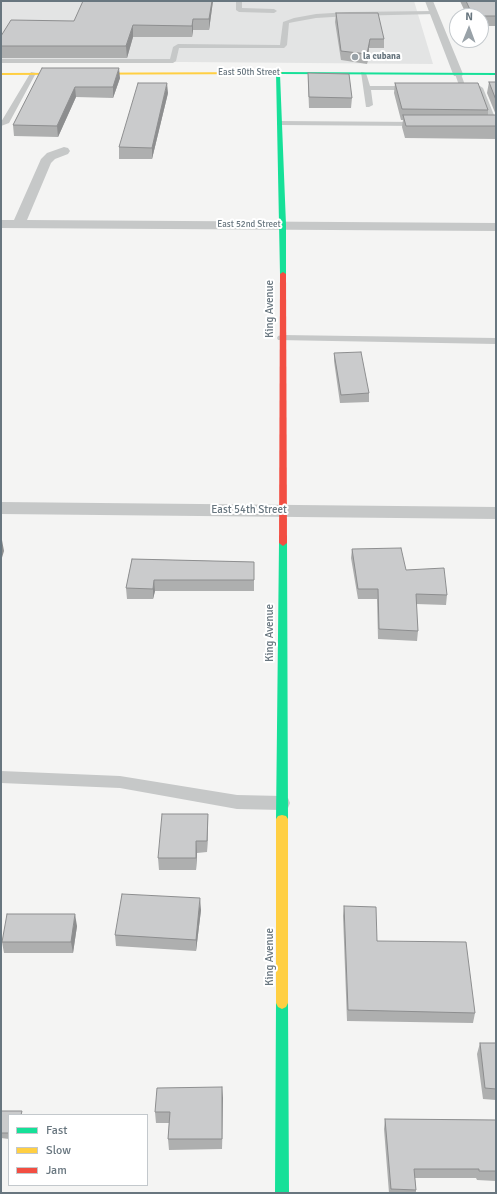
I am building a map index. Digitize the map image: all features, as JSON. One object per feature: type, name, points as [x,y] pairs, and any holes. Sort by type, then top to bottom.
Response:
[{"type":"street","points":[[429,1],[458,74]]},
{"type":"street","name":"King Avenue","points":[[278,73],[283,225],[282,1193]]},
{"type":"street","name":"East 50th Street","points":[[1,74],[496,74]]},
{"type":"street","points":[[18,224],[45,162],[51,156],[64,151]]},
{"type":"street","name":"East 52nd Street","points":[[1,224],[496,227]]},
{"type":"street","name":"East 54th Street","points":[[1,508],[496,513]]},
{"type":"lane","points":[[265,5],[239,3],[239,10],[274,10]]},
{"type":"lane","points":[[1,61],[172,61],[176,47],[178,46],[282,46],[284,45],[286,22],[316,16],[434,13]]},
{"type":"lane","points":[[124,73],[126,61]]},
{"type":"lane","points":[[1,124],[5,123],[33,73]]},
{"type":"lane","points":[[363,73],[369,105]]},
{"type":"lane","points":[[404,74],[408,88]]},
{"type":"lane","points":[[458,74],[475,88],[495,124],[478,124]]},
{"type":"lane","points":[[367,88],[424,88]]},
{"type":"lane","points":[[456,88],[475,88]]},
{"type":"lane","points":[[280,123],[432,124]]},
{"type":"lane","points":[[282,338],[496,340]]},
{"type":"lane","points":[[1,777],[120,782],[237,802],[282,803]]},
{"type":"shaded area","points":[[1,1],[414,1],[433,64],[184,62],[1,63]]},
{"type":"building","points":[[83,1],[212,1],[209,19],[193,19],[192,26],[133,25],[126,46],[1,46],[1,36],[11,20],[74,21]]},
{"type":"building","points":[[466,1],[496,1],[496,16],[489,16],[489,8],[469,8]]},
{"type":"building","points":[[336,13],[378,13],[384,39],[370,39],[367,54],[341,51]]},
{"type":"building","points":[[42,68],[119,68],[113,87],[75,87],[57,126],[13,125]]},
{"type":"building","points":[[308,73],[349,74],[352,98],[309,97]]},
{"type":"building","points":[[489,82],[496,82],[496,100]]},
{"type":"building","points":[[138,83],[167,83],[152,148],[119,147]]},
{"type":"building","points":[[395,83],[478,83],[488,110],[402,109]]},
{"type":"building","points":[[403,115],[496,115],[496,126],[406,126]]},
{"type":"building","points":[[361,352],[369,393],[341,395],[334,353]]},
{"type":"building","points":[[401,548],[406,570],[444,568],[447,595],[416,594],[418,631],[379,629],[378,589],[358,589],[352,549]]},
{"type":"building","points":[[132,559],[254,562],[254,580],[154,580],[153,589],[126,588]]},
{"type":"building","points":[[162,814],[208,814],[207,841],[196,841],[196,858],[158,858]]},
{"type":"building","points":[[122,894],[200,898],[196,940],[115,935]]},
{"type":"building","points":[[344,906],[376,907],[377,941],[466,942],[475,1013],[348,1010]]},
{"type":"building","points":[[7,914],[75,914],[71,942],[2,942]]},
{"type":"building","points":[[480,1043],[496,1043],[496,1089],[485,1088]]},
{"type":"building","points":[[222,1087],[222,1139],[168,1139],[170,1112],[155,1112],[157,1088]]},
{"type":"building","points":[[1,1111],[22,1111],[21,1114],[8,1114],[8,1133],[1,1133]]},
{"type":"building","points":[[385,1119],[496,1120],[496,1171],[479,1171],[479,1169],[414,1169],[416,1190],[391,1189]]},
{"type":"traffic: fast","points":[[278,73],[283,225],[283,274]]},
{"type":"traffic: fast","points":[[280,73],[496,74]]},
{"type":"traffic: fast","points":[[282,819],[283,543]]},
{"type":"traffic: fast","points":[[282,1003],[282,1193]]},
{"type":"traffic: slow","points":[[1,74],[280,73]]},
{"type":"traffic: slow","points":[[282,819],[282,1003]]},
{"type":"traffic: jam","points":[[283,274],[283,543]]},
{"type":"place","name":"la cubana","points":[[355,57]]}]
